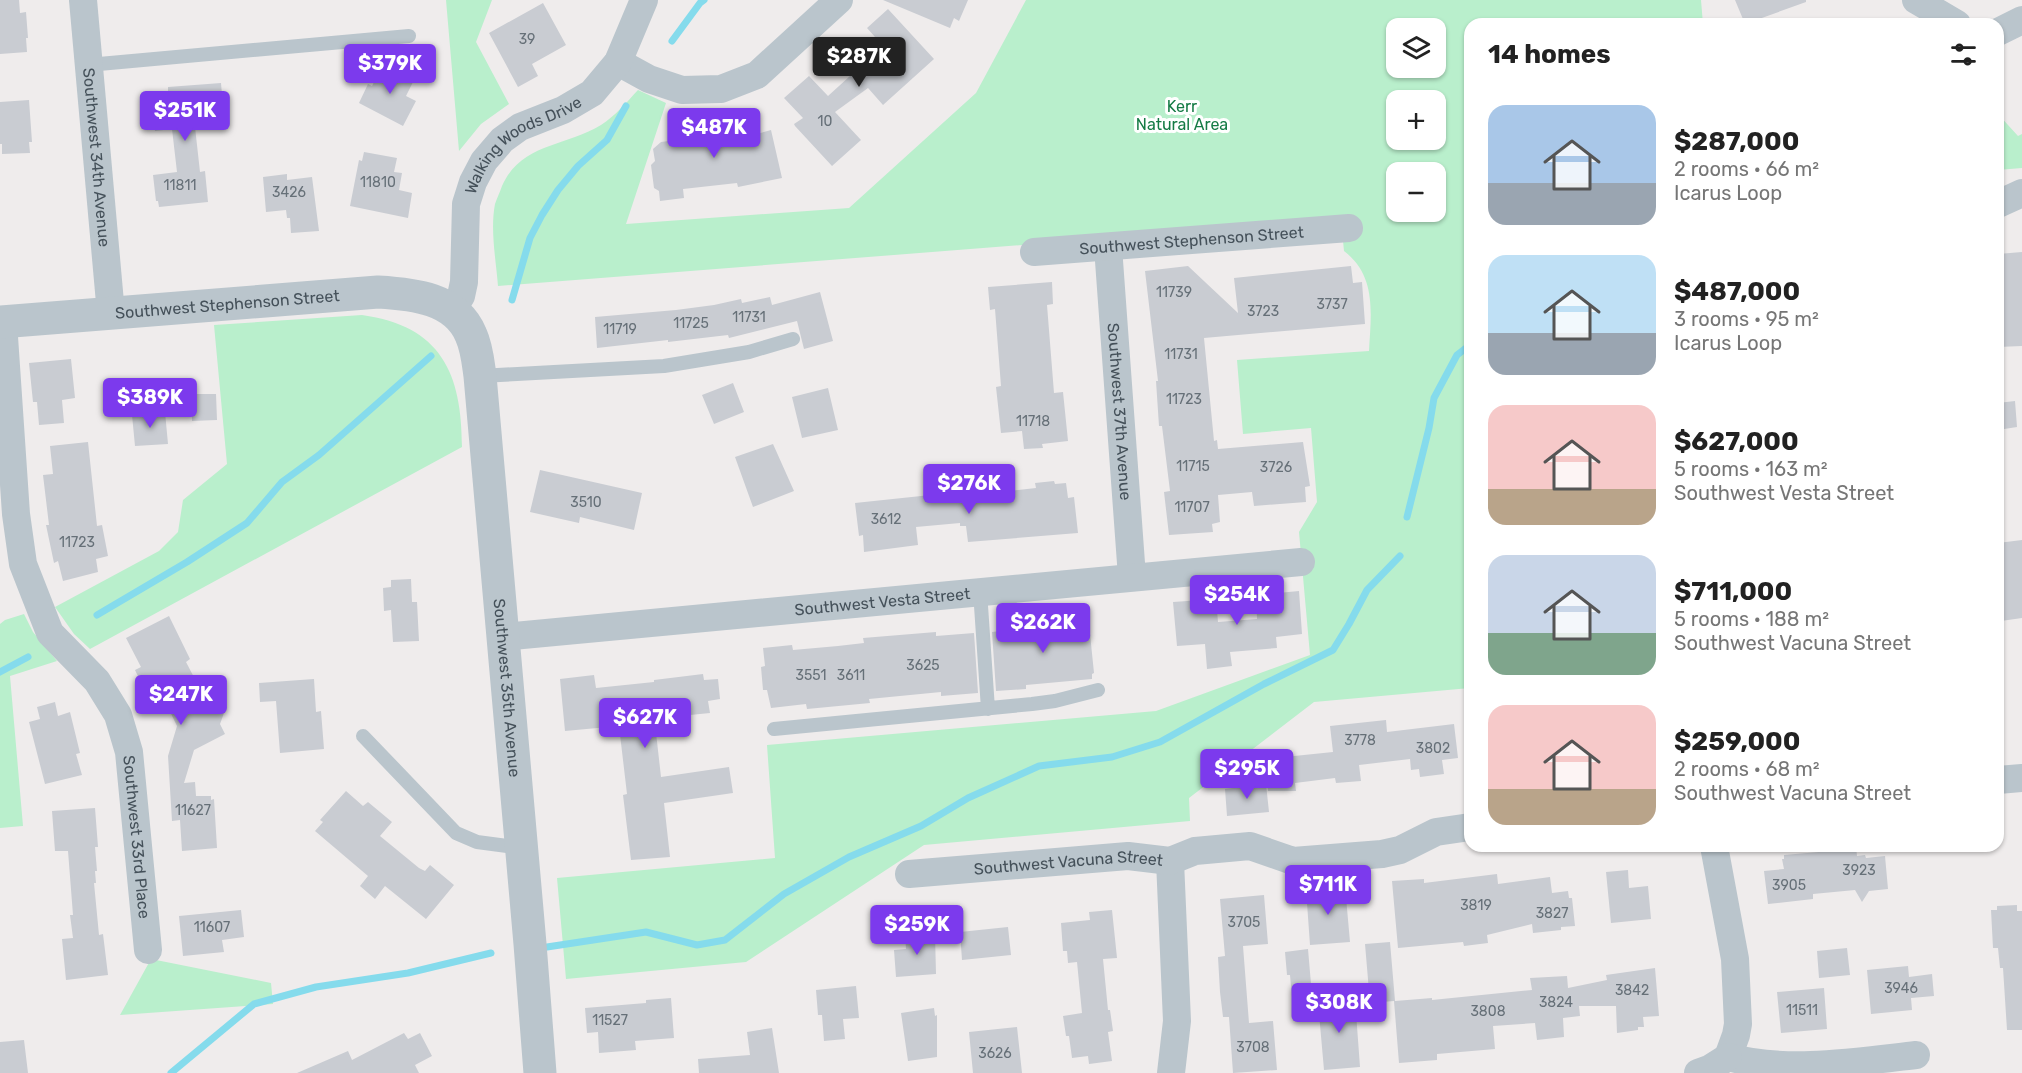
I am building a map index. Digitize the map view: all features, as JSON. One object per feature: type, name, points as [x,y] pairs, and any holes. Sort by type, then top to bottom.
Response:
[{"type":"street","name":"Southwest 34th Avenue","points":[[83,0],[111,314]]},
{"type":"street","name":"Walking Woods Drive","points":[[452,310],[461,296],[464,282],[465,204],[484,161],[502,140],[520,127],[563,110],[592,93],[618,62],[644,0]]},
{"type":"street","points":[[618,62],[649,79],[682,90],[721,89],[758,75],[839,0]]},
{"type":"street","points":[[1916,0],[1947,18]]},
{"type":"street","points":[[2004,29],[2022,20]]},
{"type":"street","points":[[2004,201],[2022,193]]},
{"type":"street","name":"Southwest Stephenson Street","points":[[1034,252],[1349,228]]},
{"type":"street","name":"Southwest 37th Avenue","points":[[1108,247],[1132,577]]},
{"type":"street","name":"Southwest Stephenson Street","points":[[1,322],[378,292],[404,293],[424,297],[452,310]]},
{"type":"street","name":"Southwest 35th Avenue","points":[[452,310],[461,318],[471,333],[476,348],[480,376],[540,1073]]},
{"type":"street","name":"Southwest 33rd Place","points":[[1,322],[8,514],[23,564],[50,633],[97,681],[118,715],[129,752],[148,951]]},
{"type":"street","name":"Southwest Vesta Street","points":[[502,637],[1301,561]]},
{"type":"street","points":[[2004,780],[2022,778]]},
{"type":"street","name":"Southwest Vacuna Street","points":[[909,874],[1128,856],[1170,861],[1196,850],[1250,846],[1293,861],[1389,853],[1436,832],[1464,828]]},
{"type":"street","points":[[1698,1073],[1728,1057],[1738,1024],[1735,959],[1715,852]]},
{"type":"street","points":[[1170,861],[1177,1021],[1171,1073]]},
{"type":"street","points":[[1728,1057],[1749,1064],[1789,1066],[1833,1065],[1916,1055]]},
{"type":"lane","points":[[88,64],[410,36]]},
{"type":"lane","points":[[480,376],[664,366],[734,356],[793,339]]},
{"type":"lane","points":[[981,591],[987,709]]},
{"type":"lane","points":[[774,729],[1055,701],[1098,690]]},
{"type":"lane","points":[[363,736],[456,833],[477,842],[522,848]]},
{"type":"green space","points":[[446,0],[492,0],[476,42],[509,104],[481,124],[459,151]]},
{"type":"green space","name":"Kerr Natural Area","points":[[1026,0],[1701,0],[1702,18],[1464,18],[1464,689],[1314,702],[1189,798],[1190,821],[924,845],[746,962],[566,979],[557,878],[775,858],[767,745],[1156,711],[1310,655],[1299,532],[1317,502],[1311,428],[1243,434],[1237,360],[1369,351],[1370,296],[1362,272],[1355,261],[1344,251],[1341,220],[498,286],[493,235],[495,204],[510,172],[520,161],[532,154],[601,125],[638,90],[666,103],[626,224],[849,208],[976,93]]},
{"type":"green space","points":[[2004,121],[2018,136],[2022,134],[2022,168],[2004,170]]},
{"type":"green space","points":[[362,315],[389,321],[411,330],[428,342],[442,357],[457,397],[462,447],[90,649],[74,634],[55,607],[159,551],[178,532],[183,500],[227,464],[214,325]]},
{"type":"green space","points":[[24,614],[33,632],[57,661],[10,676],[23,826],[0,828],[0,624]]},
{"type":"green space","points":[[151,959],[271,983],[273,1004],[120,1015]]},
{"type":"building","points":[[0,0],[19,0],[20,13],[26,12],[27,52],[0,54]]},
{"type":"building","points":[[883,0],[968,0],[959,21],[954,18],[950,28]]},
{"type":"building","points":[[1735,0],[1806,0],[1806,2],[1762,18],[1742,18]]},
{"type":"building","points":[[543,3],[566,45],[532,64],[538,76],[518,87],[489,33]]},
{"type":"building","points":[[888,9],[934,59],[883,105],[868,88],[835,112],[861,140],[832,166],[795,126],[794,124],[803,118],[784,98],[809,76],[828,96],[883,46],[867,28]]},
{"type":"building","points":[[384,63],[415,78],[406,96],[416,101],[403,126],[359,103],[368,84],[372,86]]},
{"type":"building","points":[[221,83],[223,106],[212,107],[212,116],[207,116],[208,126],[195,127],[200,172],[205,171],[208,202],[159,207],[156,201],[153,175],[177,172],[172,129],[155,131],[153,107],[165,106],[168,87]]},
{"type":"building","points":[[29,100],[32,142],[29,142],[30,153],[2,154],[0,102]]},
{"type":"building","points":[[746,117],[750,136],[771,130],[782,178],[738,187],[737,183],[683,189],[684,198],[660,201],[659,191],[654,188],[651,165],[655,161],[653,149],[661,142],[684,139],[683,128]]},
{"type":"building","points":[[364,152],[397,158],[394,172],[402,173],[399,190],[412,193],[408,218],[350,206],[359,160],[362,161]]},
{"type":"building","points":[[287,174],[287,180],[312,177],[319,231],[291,233],[290,218],[287,218],[286,210],[266,212],[263,177]]},
{"type":"building","points":[[2022,252],[2022,346],[2004,347],[2004,254]]},
{"type":"building","points":[[1188,266],[1238,313],[1234,278],[1351,266],[1353,283],[1362,282],[1365,324],[1204,338],[1214,441],[1217,440],[1218,449],[1303,442],[1310,486],[1305,487],[1306,502],[1254,506],[1252,492],[1218,495],[1220,522],[1212,524],[1213,532],[1169,535],[1164,492],[1170,491],[1162,426],[1159,426],[1156,381],[1158,381],[1145,271]]},
{"type":"building","points":[[1052,282],[1053,304],[1047,305],[1054,393],[1063,392],[1068,441],[1042,444],[1043,448],[1024,449],[1022,431],[1001,433],[996,387],[1001,386],[995,309],[990,310],[988,287]]},
{"type":"building","points":[[820,292],[833,341],[804,349],[797,321],[729,338],[728,335],[597,348],[595,317],[676,310],[741,299],[742,303],[770,297],[772,305]]},
{"type":"building","points":[[71,359],[75,398],[62,400],[64,423],[39,425],[37,402],[33,402],[29,363]]},
{"type":"building","points":[[733,383],[744,412],[714,424],[702,395]]},
{"type":"building","points":[[828,388],[838,430],[802,438],[792,397]]},
{"type":"building","points":[[191,394],[216,394],[217,420],[192,421]]},
{"type":"building","points":[[2015,401],[2017,427],[2004,429],[2004,402]]},
{"type":"building","points":[[165,412],[168,444],[135,446],[132,415]]},
{"type":"building","points":[[88,442],[97,526],[102,525],[108,556],[96,559],[98,572],[63,581],[58,561],[54,563],[46,525],[49,525],[43,475],[53,474],[50,446]]},
{"type":"building","points":[[773,444],[794,491],[753,507],[735,457]]},
{"type":"building","points":[[540,470],[642,493],[634,530],[580,517],[579,523],[530,512]]},
{"type":"building","points":[[1054,481],[1055,484],[1066,483],[1068,498],[1074,497],[1078,533],[968,542],[966,526],[960,526],[960,523],[916,527],[918,545],[864,552],[863,535],[859,536],[855,503],[940,494],[939,488],[991,483],[992,493],[1036,488],[1035,483]]},
{"type":"building","points":[[2022,540],[2022,618],[2004,621],[2004,542]]},
{"type":"building","points":[[411,579],[412,602],[417,602],[419,641],[393,642],[391,610],[384,611],[383,588],[391,587],[391,580]]},
{"type":"building","points":[[1299,591],[1302,634],[1276,637],[1277,648],[1230,652],[1232,666],[1207,669],[1205,644],[1177,646],[1173,602],[1216,599],[1218,622],[1257,619],[1256,595]]},
{"type":"building","points":[[169,616],[190,659],[186,662],[210,708],[224,713],[220,724],[225,734],[194,750],[184,783],[195,782],[196,796],[211,796],[211,800],[214,799],[217,848],[182,851],[180,820],[172,821],[168,756],[177,726],[157,685],[145,691],[135,670],[141,667],[126,638]]},
{"type":"building","points":[[1087,619],[1094,673],[1092,679],[1026,685],[1026,689],[996,691],[992,632],[1019,629],[1019,625]]},
{"type":"building","points":[[936,632],[936,636],[974,633],[978,693],[941,696],[941,692],[869,699],[870,703],[807,709],[806,704],[771,708],[767,690],[763,690],[761,667],[765,666],[763,648],[792,645],[793,650],[838,646],[864,643],[863,638]]},
{"type":"building","points":[[703,674],[704,680],[718,679],[720,699],[708,701],[710,713],[690,715],[688,701],[653,706],[661,777],[729,767],[733,793],[664,803],[670,857],[631,860],[623,795],[627,794],[619,726],[565,731],[560,679],[594,675],[596,688]]},
{"type":"building","points":[[314,679],[316,712],[321,711],[324,749],[280,753],[276,701],[260,702],[259,683]]},
{"type":"building","points":[[55,702],[58,716],[70,712],[80,753],[76,754],[82,775],[45,784],[29,722],[40,719],[37,707]]},
{"type":"building","points":[[1386,720],[1387,732],[1454,724],[1458,758],[1442,760],[1444,774],[1420,777],[1419,769],[1411,770],[1410,759],[1359,765],[1361,781],[1336,783],[1335,778],[1295,783],[1296,791],[1268,791],[1265,759],[1333,752],[1330,726]]},
{"type":"building","points":[[1266,784],[1269,812],[1227,816],[1225,789]]},
{"type":"building","points":[[346,791],[363,806],[368,802],[392,822],[380,836],[419,868],[425,871],[430,865],[454,885],[426,919],[385,886],[375,899],[360,886],[368,876],[315,831],[323,822],[320,820]]},
{"type":"building","points":[[95,808],[98,847],[95,847],[97,871],[95,871],[96,883],[94,883],[99,935],[103,934],[108,975],[66,980],[62,939],[73,938],[68,851],[55,851],[52,811]]},
{"type":"building","points":[[1857,852],[1857,856],[1865,855],[1866,858],[1885,856],[1888,889],[1869,891],[1862,902],[1855,890],[1813,894],[1813,899],[1768,904],[1764,871],[1784,869],[1782,859],[1784,855]]},
{"type":"building","points":[[1628,870],[1629,888],[1648,886],[1651,919],[1611,923],[1606,872]]},
{"type":"building","points":[[1497,874],[1498,884],[1550,877],[1552,893],[1568,891],[1569,898],[1572,898],[1575,926],[1533,933],[1532,924],[1487,935],[1488,943],[1464,946],[1463,942],[1398,948],[1392,881],[1424,879],[1424,883]]},
{"type":"building","points":[[1345,886],[1350,942],[1310,945],[1306,889]]},
{"type":"building","points":[[1264,895],[1268,944],[1243,946],[1249,1023],[1273,1021],[1277,1070],[1233,1073],[1229,1017],[1223,1017],[1220,992],[1218,957],[1225,956],[1220,899]]},
{"type":"building","points":[[2017,905],[2017,911],[2022,911],[2022,1030],[2007,1030],[2003,968],[2000,968],[1998,948],[1993,948],[1991,910],[1997,910],[1997,906]]},
{"type":"building","points":[[241,910],[244,937],[222,940],[224,952],[183,956],[179,916]]},
{"type":"building","points":[[1112,910],[1117,958],[1103,959],[1108,1010],[1110,1010],[1113,1031],[1108,1032],[1112,1061],[1089,1064],[1088,1056],[1072,1058],[1069,1036],[1066,1036],[1063,1016],[1082,1013],[1077,962],[1068,963],[1067,951],[1063,951],[1061,923],[1090,920],[1089,912]]},
{"type":"building","points":[[1008,927],[1011,955],[962,960],[960,932]]},
{"type":"building","points":[[933,932],[933,935],[935,934],[936,974],[896,977],[894,950],[906,949],[905,934]]},
{"type":"building","points":[[1390,942],[1395,1001],[1432,998],[1432,1000],[1532,990],[1530,978],[1567,976],[1568,988],[1607,980],[1606,975],[1655,968],[1659,1016],[1643,1017],[1644,1027],[1638,1027],[1638,1030],[1617,1033],[1616,1006],[1579,1006],[1580,1016],[1563,1018],[1564,1037],[1537,1040],[1535,1023],[1493,1026],[1495,1049],[1437,1054],[1437,1060],[1399,1063],[1394,1001],[1370,1003],[1365,944]]},
{"type":"building","points":[[1847,948],[1850,975],[1819,978],[1817,951]]},
{"type":"building","points":[[1308,949],[1311,984],[1317,983],[1318,1006],[1293,1008],[1285,952]]},
{"type":"building","points":[[1908,966],[1909,977],[1932,974],[1934,996],[1911,998],[1912,1010],[1871,1014],[1867,970]]},
{"type":"building","points":[[856,986],[859,1018],[843,1019],[845,1039],[824,1041],[822,1015],[818,1015],[816,990]]},
{"type":"building","points":[[1824,988],[1827,1029],[1781,1033],[1777,992]]},
{"type":"building","points":[[671,998],[674,1038],[635,1041],[636,1050],[599,1053],[598,1032],[587,1033],[585,1008],[646,1003],[646,1000]]},
{"type":"building","points":[[1355,999],[1360,1067],[1324,1070],[1318,1002]]},
{"type":"building","points":[[934,1008],[935,1016],[937,1015],[937,1057],[908,1061],[901,1013]]},
{"type":"building","points":[[1017,1027],[1022,1073],[973,1073],[969,1032]]},
{"type":"building","points":[[772,1028],[779,1073],[699,1073],[698,1059],[750,1055],[747,1032]]},
{"type":"building","points":[[404,1033],[408,1039],[420,1033],[432,1056],[415,1065],[419,1073],[297,1073],[348,1051],[352,1060]]},
{"type":"building","points":[[24,1040],[28,1073],[0,1073],[0,1042]]},
{"type":"waterway","points":[[672,41],[704,0]]},
{"type":"waterway","points":[[512,300],[530,238],[542,215],[558,190],[578,166],[607,140],[626,106]]},
{"type":"waterway","points":[[1407,517],[1434,398],[1457,355],[1464,350]]},
{"type":"waterway","points":[[97,615],[187,562],[247,523],[282,482],[319,455],[431,356]]},
{"type":"waterway","points":[[547,947],[646,932],[697,945],[725,940],[784,894],[849,857],[921,826],[968,798],[1039,766],[1112,757],[1160,742],[1264,684],[1333,650],[1367,590],[1400,556]]},
{"type":"waterway","points":[[0,672],[28,657]]},
{"type":"waterway","points":[[171,1073],[254,1004],[316,987],[408,973],[491,953]]}]
